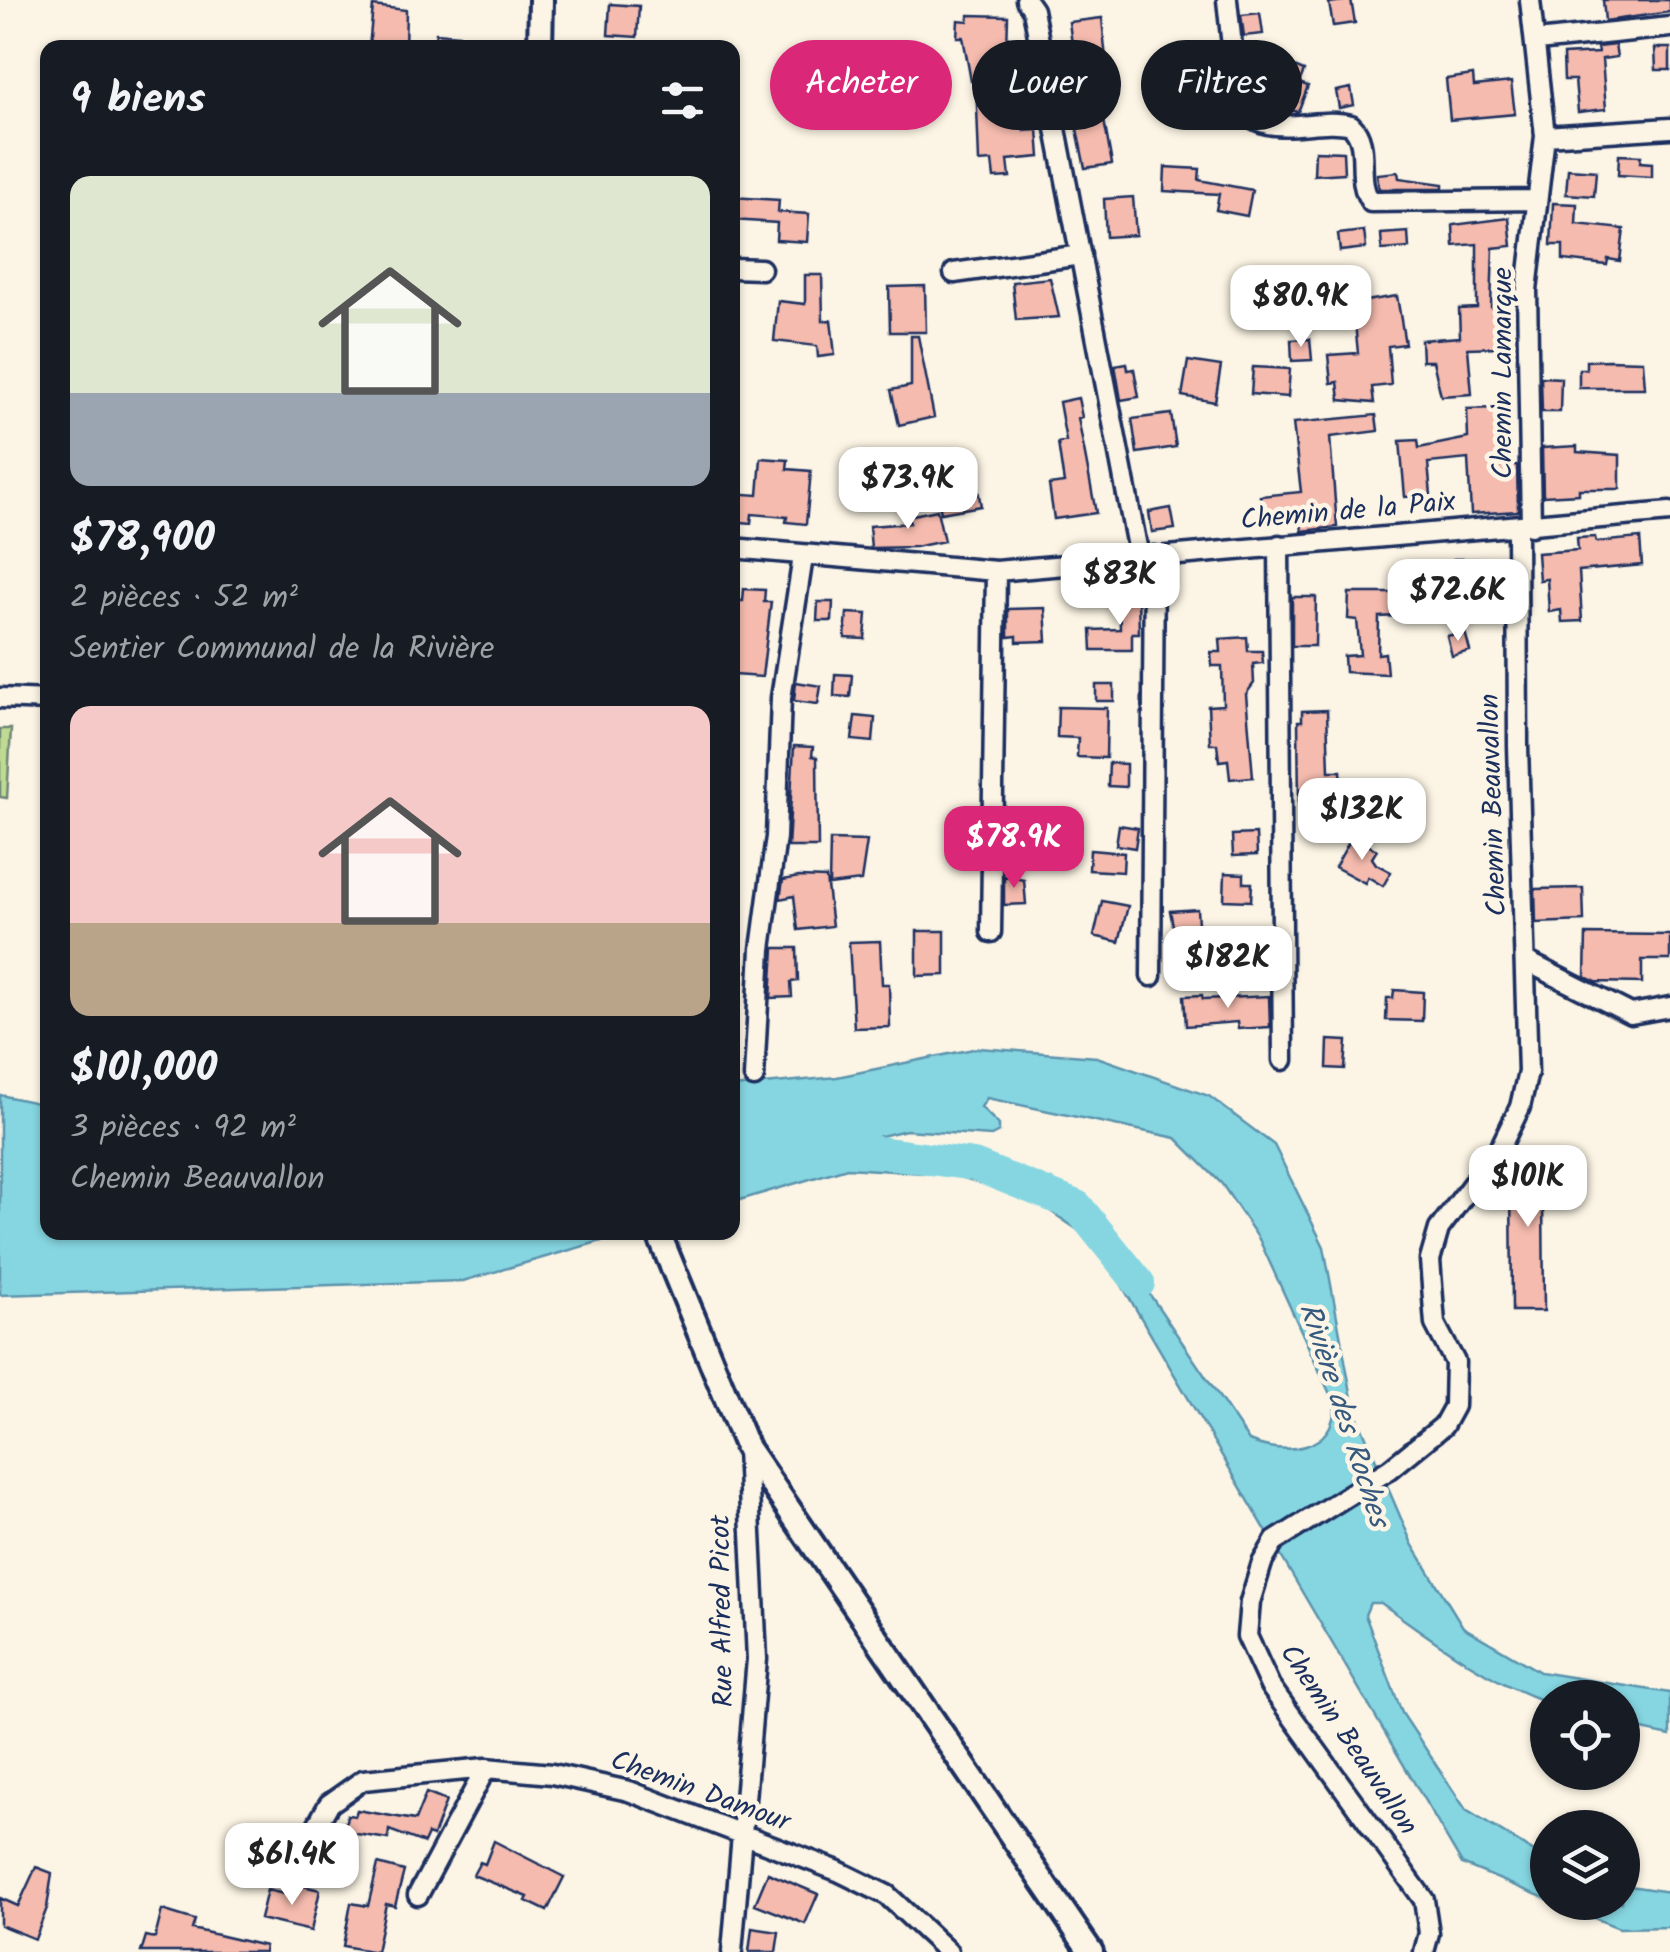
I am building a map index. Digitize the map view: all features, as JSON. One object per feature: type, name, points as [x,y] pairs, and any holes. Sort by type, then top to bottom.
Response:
[{"type":"main road","points":[[540,40],[541,0]]},
{"type":"main road","points":[[661,1240],[747,1448],[1091,1952]]},
{"type":"street","points":[[1026,0],[1034,10],[1081,255],[1147,557],[1151,976]]},
{"type":"street","points":[[1227,0],[1238,102],[1244,113],[1271,126],[1351,124],[1360,136],[1364,193],[1371,202],[1537,200]]},
{"type":"street","name":"Chemin Lamarque","points":[[1524,526],[1527,290],[1546,136],[1530,0]]},
{"type":"street","points":[[1537,41],[1670,27]]},
{"type":"street","points":[[1546,136],[1670,128]]},
{"type":"street","points":[[954,273],[1081,255]]},
{"type":"street","points":[[740,268],[761,269]]},
{"type":"street","name":"Chemin de la Paix","points":[[740,549],[996,572],[1670,512]]},
{"type":"street","name":"Chemin Beauvallon","points":[[1424,1952],[1428,1934],[1424,1900],[1270,1686],[1247,1636],[1254,1589],[1262,1563],[1275,1542],[1390,1469],[1443,1426],[1454,1406],[1455,1362],[1435,1324],[1430,1260],[1439,1229],[1502,1144],[1520,1107],[1528,1072],[1518,746],[1524,526]]},
{"type":"street","points":[[1279,545],[1283,1060]]},
{"type":"street","points":[[754,1077],[760,950],[776,837],[781,698],[803,557]]},
{"type":"street","points":[[990,932],[996,572]]},
{"type":"street","points":[[0,698],[40,700]]},
{"type":"street","points":[[1526,961],[1630,1014],[1670,1006]]},
{"type":"street","name":"Rue Alfred Picot","points":[[732,1952],[757,1658],[747,1448]]},
{"type":"street","points":[[418,1895],[486,1768]]},
{"type":"street","name":"Chemin Damour","points":[[311,1836],[328,1804],[363,1780],[486,1768],[552,1774],[630,1791],[838,1871],[887,1895],[948,1952]]},
{"type":"green space","points":[[0,729],[11,729],[7,798],[0,797]]},
{"type":"water","name":"Rivière des Roches","points":[[978,1048],[1097,1057],[1209,1096],[1274,1145],[1324,1247],[1354,1409],[1412,1544],[1463,1627],[1540,1672],[1590,1680],[1530,1680],[1530,1695],[1482,1671],[1381,1603],[1370,1603],[1365,1615],[1402,1713],[1466,1810],[1530,1850],[1530,1892],[1462,1864],[1097,1243],[1034,1200],[954,1175],[847,1168],[740,1200],[740,1086],[837,1077]],"holes":[[[987,1098],[1176,1138],[1222,1184],[1259,1239],[1335,1405],[1326,1433],[1292,1449],[1249,1441],[1142,1283],[1077,1206],[1016,1176],[974,1165],[872,1151],[873,1138],[906,1130],[991,1136],[999,1132],[999,1125],[981,1107]]]},
{"type":"water","points":[[0,1095],[40,1104],[40,1240],[605,1240],[463,1281],[0,1295]]},
{"type":"water","points":[[1640,1688],[1670,1693],[1670,1736],[1640,1730]]},
{"type":"water","points":[[1640,1888],[1670,1892],[1670,1927],[1619,1928],[1599,1920],[1640,1920]]},
{"type":"building","points":[[1351,0],[1355,23],[1333,26],[1329,3]]},
{"type":"building","points":[[1603,0],[1670,0],[1670,12],[1605,21]]},
{"type":"building","points":[[610,4],[639,6],[637,37],[608,35]]},
{"type":"building","points":[[373,6],[406,10],[405,40],[370,40]]},
{"type":"building","points":[[1260,13],[1263,34],[1244,36],[1241,15]]},
{"type":"building","points":[[969,15],[1008,16],[1007,40],[972,40],[971,81],[963,37],[957,37],[958,20],[968,21]]},
{"type":"building","points":[[1102,18],[1104,40],[1071,40],[1069,22]]},
{"type":"building","points":[[436,33],[480,37],[480,40],[435,40]]},
{"type":"building","points":[[1615,45],[1617,57],[1602,59],[1606,109],[1578,112],[1575,80],[1564,80],[1563,55],[1598,53],[1597,47]]},
{"type":"building","points":[[1655,48],[1670,48],[1670,70],[1656,70]]},
{"type":"building","points":[[1473,75],[1474,86],[1511,82],[1515,114],[1450,120],[1446,79]]},
{"type":"building","points":[[1351,88],[1354,105],[1339,108],[1336,91]]},
{"type":"building","points":[[978,130],[1038,130],[1040,157],[1008,160],[1010,177],[994,178],[992,161],[979,162]]},
{"type":"building","points":[[1077,130],[1106,130],[1112,164],[1085,168]]},
{"type":"building","points":[[1315,151],[1343,152],[1344,173],[1314,175]]},
{"type":"building","points":[[1619,155],[1641,156],[1640,162],[1652,163],[1652,177],[1618,175]]},
{"type":"building","points":[[1165,167],[1200,169],[1199,180],[1252,190],[1247,216],[1216,210],[1219,194],[1164,191]]},
{"type":"building","points":[[1568,169],[1596,171],[1594,196],[1566,194]]},
{"type":"building","points":[[1398,172],[1399,178],[1443,184],[1443,189],[1379,189],[1377,174]]},
{"type":"building","points":[[1133,197],[1136,235],[1106,237],[1104,199]]},
{"type":"building","points":[[740,198],[779,200],[778,212],[809,214],[807,242],[776,240],[777,223],[740,221]]},
{"type":"building","points":[[1553,203],[1577,204],[1576,224],[1624,229],[1620,261],[1608,259],[1607,265],[1563,260],[1563,245],[1551,245]]},
{"type":"building","points":[[1509,218],[1512,246],[1493,248],[1491,307],[1496,307],[1499,347],[1468,348],[1472,394],[1441,396],[1433,361],[1422,361],[1421,340],[1460,337],[1459,309],[1477,308],[1477,244],[1454,246],[1453,225]]},
{"type":"building","points":[[1364,231],[1366,248],[1340,251],[1338,234]]},
{"type":"building","points":[[1408,232],[1409,248],[1382,250],[1381,234]]},
{"type":"building","points":[[805,275],[822,275],[823,321],[831,320],[835,355],[818,357],[817,346],[774,341],[778,301],[805,304]]},
{"type":"building","points":[[1050,278],[1059,317],[1016,320],[1012,282]]},
{"type":"building","points":[[925,286],[926,332],[890,332],[889,287]]},
{"type":"building","points":[[1327,294],[1329,315],[1305,316],[1303,296]]},
{"type":"building","points":[[1397,296],[1405,344],[1388,346],[1391,385],[1372,387],[1374,403],[1340,400],[1338,382],[1331,383],[1328,355],[1358,353],[1353,303]]},
{"type":"building","points":[[911,336],[918,336],[934,417],[899,425],[891,390],[911,386]]},
{"type":"building","points":[[1310,339],[1312,360],[1292,361],[1291,340]]},
{"type":"building","points":[[1188,361],[1221,366],[1215,402],[1182,396]]},
{"type":"building","points":[[1586,361],[1643,361],[1645,388],[1579,388],[1579,369],[1586,369]]},
{"type":"building","points":[[1127,363],[1128,370],[1134,369],[1139,397],[1121,400],[1115,365]]},
{"type":"building","points":[[1253,367],[1290,369],[1288,397],[1251,394]]},
{"type":"building","points":[[1541,377],[1561,378],[1560,412],[1542,412]]},
{"type":"building","points":[[1078,398],[1082,417],[1078,418],[1096,513],[1054,519],[1049,485],[1064,483],[1058,443],[1066,441],[1059,402]]},
{"type":"building","points":[[1496,408],[1499,466],[1517,465],[1518,511],[1471,514],[1468,459],[1428,463],[1431,495],[1405,497],[1400,441],[1418,440],[1419,448],[1468,438],[1467,409]]},
{"type":"building","points":[[1171,414],[1176,447],[1137,453],[1132,419]]},
{"type":"building","points":[[1376,415],[1378,431],[1330,437],[1337,527],[1302,531],[1301,522],[1271,524],[1270,516],[1262,517],[1260,496],[1301,492],[1293,423]]},
{"type":"building","points":[[1577,446],[1577,452],[1620,455],[1620,489],[1579,489],[1579,494],[1543,496],[1542,448]]},
{"type":"building","points":[[869,453],[872,471],[852,474],[850,456]]},
{"type":"building","points":[[761,458],[788,460],[787,469],[811,471],[806,524],[786,522],[787,517],[752,514],[751,523],[740,522],[740,494],[758,495]]},
{"type":"building","points":[[974,469],[981,506],[941,513],[934,476]]},
{"type":"building","points":[[1171,508],[1175,529],[1152,532],[1149,512]]},
{"type":"building","points":[[937,510],[944,541],[915,547],[871,548],[869,526],[910,523],[908,516]]},
{"type":"building","points":[[1595,537],[1596,542],[1640,538],[1642,565],[1579,571],[1582,621],[1562,622],[1561,610],[1549,612],[1547,579],[1539,580],[1537,553],[1578,550],[1577,538]]},
{"type":"building","points":[[1454,559],[1482,559],[1482,573],[1492,573],[1493,618],[1455,619]]},
{"type":"building","points":[[1395,586],[1416,586],[1416,615],[1379,617],[1378,654],[1385,653],[1387,674],[1345,672],[1344,656],[1360,655],[1357,620],[1348,619],[1349,593],[1395,593]]},
{"type":"building","points":[[744,589],[765,590],[764,602],[771,602],[762,677],[740,675]]},
{"type":"building","points":[[1119,595],[1138,595],[1139,633],[1132,633],[1132,650],[1092,650],[1091,630],[1120,629]]},
{"type":"building","points":[[1292,597],[1316,597],[1315,646],[1292,646]]},
{"type":"building","points":[[818,602],[833,602],[832,621],[817,621]]},
{"type":"building","points":[[1045,608],[1047,641],[1017,642],[1017,636],[1008,637],[1008,609]]},
{"type":"building","points":[[847,613],[867,614],[865,639],[845,638]]},
{"type":"building","points":[[1465,632],[1470,651],[1452,656],[1447,636]]},
{"type":"building","points":[[1247,637],[1248,651],[1262,651],[1263,663],[1253,664],[1254,683],[1246,694],[1253,777],[1230,779],[1228,760],[1219,761],[1217,744],[1210,744],[1208,706],[1223,705],[1222,666],[1212,666],[1211,652],[1221,652],[1220,639]]},
{"type":"building","points":[[835,674],[852,675],[850,697],[834,696]]},
{"type":"building","points":[[796,682],[821,686],[818,704],[794,701]]},
{"type":"building","points":[[1096,685],[1114,685],[1114,701],[1096,701]]},
{"type":"building","points":[[1058,707],[1107,708],[1106,758],[1077,757],[1078,738],[1057,737]]},
{"type":"building","points":[[1327,710],[1329,771],[1341,771],[1343,804],[1299,806],[1298,721],[1302,721],[1302,711]]},
{"type":"building","points":[[855,716],[875,718],[873,742],[852,740]]},
{"type":"building","points":[[794,746],[813,747],[812,756],[817,757],[818,847],[788,847]]},
{"type":"building","points":[[1109,763],[1126,764],[1126,787],[1108,786]]},
{"type":"building","points":[[1119,825],[1138,828],[1135,848],[1116,845]]},
{"type":"building","points":[[1256,834],[1257,855],[1233,856],[1232,835]]},
{"type":"building","points":[[1352,837],[1377,850],[1372,858],[1391,872],[1383,886],[1368,877],[1365,883],[1335,867]]},
{"type":"building","points":[[830,840],[867,841],[861,881],[829,885]]},
{"type":"building","points":[[1090,850],[1124,853],[1123,872],[1089,870]]},
{"type":"building","points":[[1225,873],[1244,874],[1244,883],[1252,883],[1251,901],[1224,900]]},
{"type":"building","points":[[1004,876],[1024,880],[1026,904],[1004,905]]},
{"type":"building","points":[[826,878],[832,926],[798,930],[794,896],[780,899],[783,880]]},
{"type":"building","points":[[1583,888],[1584,921],[1536,923],[1535,889]]},
{"type":"building","points":[[1102,901],[1128,906],[1119,942],[1094,936]]},
{"type":"building","points":[[1197,909],[1199,939],[1176,940],[1170,911]]},
{"type":"building","points":[[917,931],[945,931],[945,975],[917,976]]},
{"type":"building","points":[[1586,934],[1670,935],[1670,960],[1642,960],[1642,983],[1596,982],[1585,977]]},
{"type":"building","points":[[880,941],[882,984],[889,984],[890,1027],[854,1028],[849,942]]},
{"type":"building","points":[[774,948],[797,948],[798,981],[791,982],[792,997],[771,998]]},
{"type":"building","points":[[1394,990],[1423,992],[1422,1021],[1386,1020],[1387,998],[1393,998]]},
{"type":"building","points":[[1202,995],[1203,999],[1269,996],[1270,1027],[1238,1029],[1237,1022],[1186,1026],[1184,996]]},
{"type":"building","points":[[1328,1040],[1347,1041],[1345,1069],[1327,1068]]},
{"type":"building","points":[[1517,1152],[1548,1152],[1549,1193],[1543,1193],[1544,1311],[1512,1311],[1511,1170],[1517,1170]]},
{"type":"building","points":[[426,1793],[446,1801],[433,1836],[428,1834],[424,1843],[389,1830],[388,1839],[344,1832],[347,1815],[355,1816],[357,1810],[415,1820]]},
{"type":"building","points":[[494,1841],[564,1877],[547,1911],[526,1901],[528,1897],[473,1875],[480,1862],[485,1864]]},
{"type":"building","points":[[378,1864],[404,1871],[395,1906],[386,1904],[376,1952],[343,1946],[351,1903],[368,1906]]},
{"type":"building","points":[[36,1867],[52,1873],[47,1908],[35,1939],[0,1925],[0,1898],[18,1906]]},
{"type":"building","points":[[768,1873],[818,1894],[805,1924],[755,1904]]},
{"type":"building","points":[[295,1884],[320,1890],[311,1931],[260,1919],[267,1890],[293,1896]]},
{"type":"building","points":[[162,1910],[195,1920],[192,1929],[265,1946],[264,1952],[141,1952],[146,1936],[155,1938]]},
{"type":"building","points":[[752,1928],[779,1932],[776,1952],[749,1952]]},
{"type":"waterway","points":[[830,1139],[872,1151],[974,1165],[1077,1206],[1139,1283]]}]
